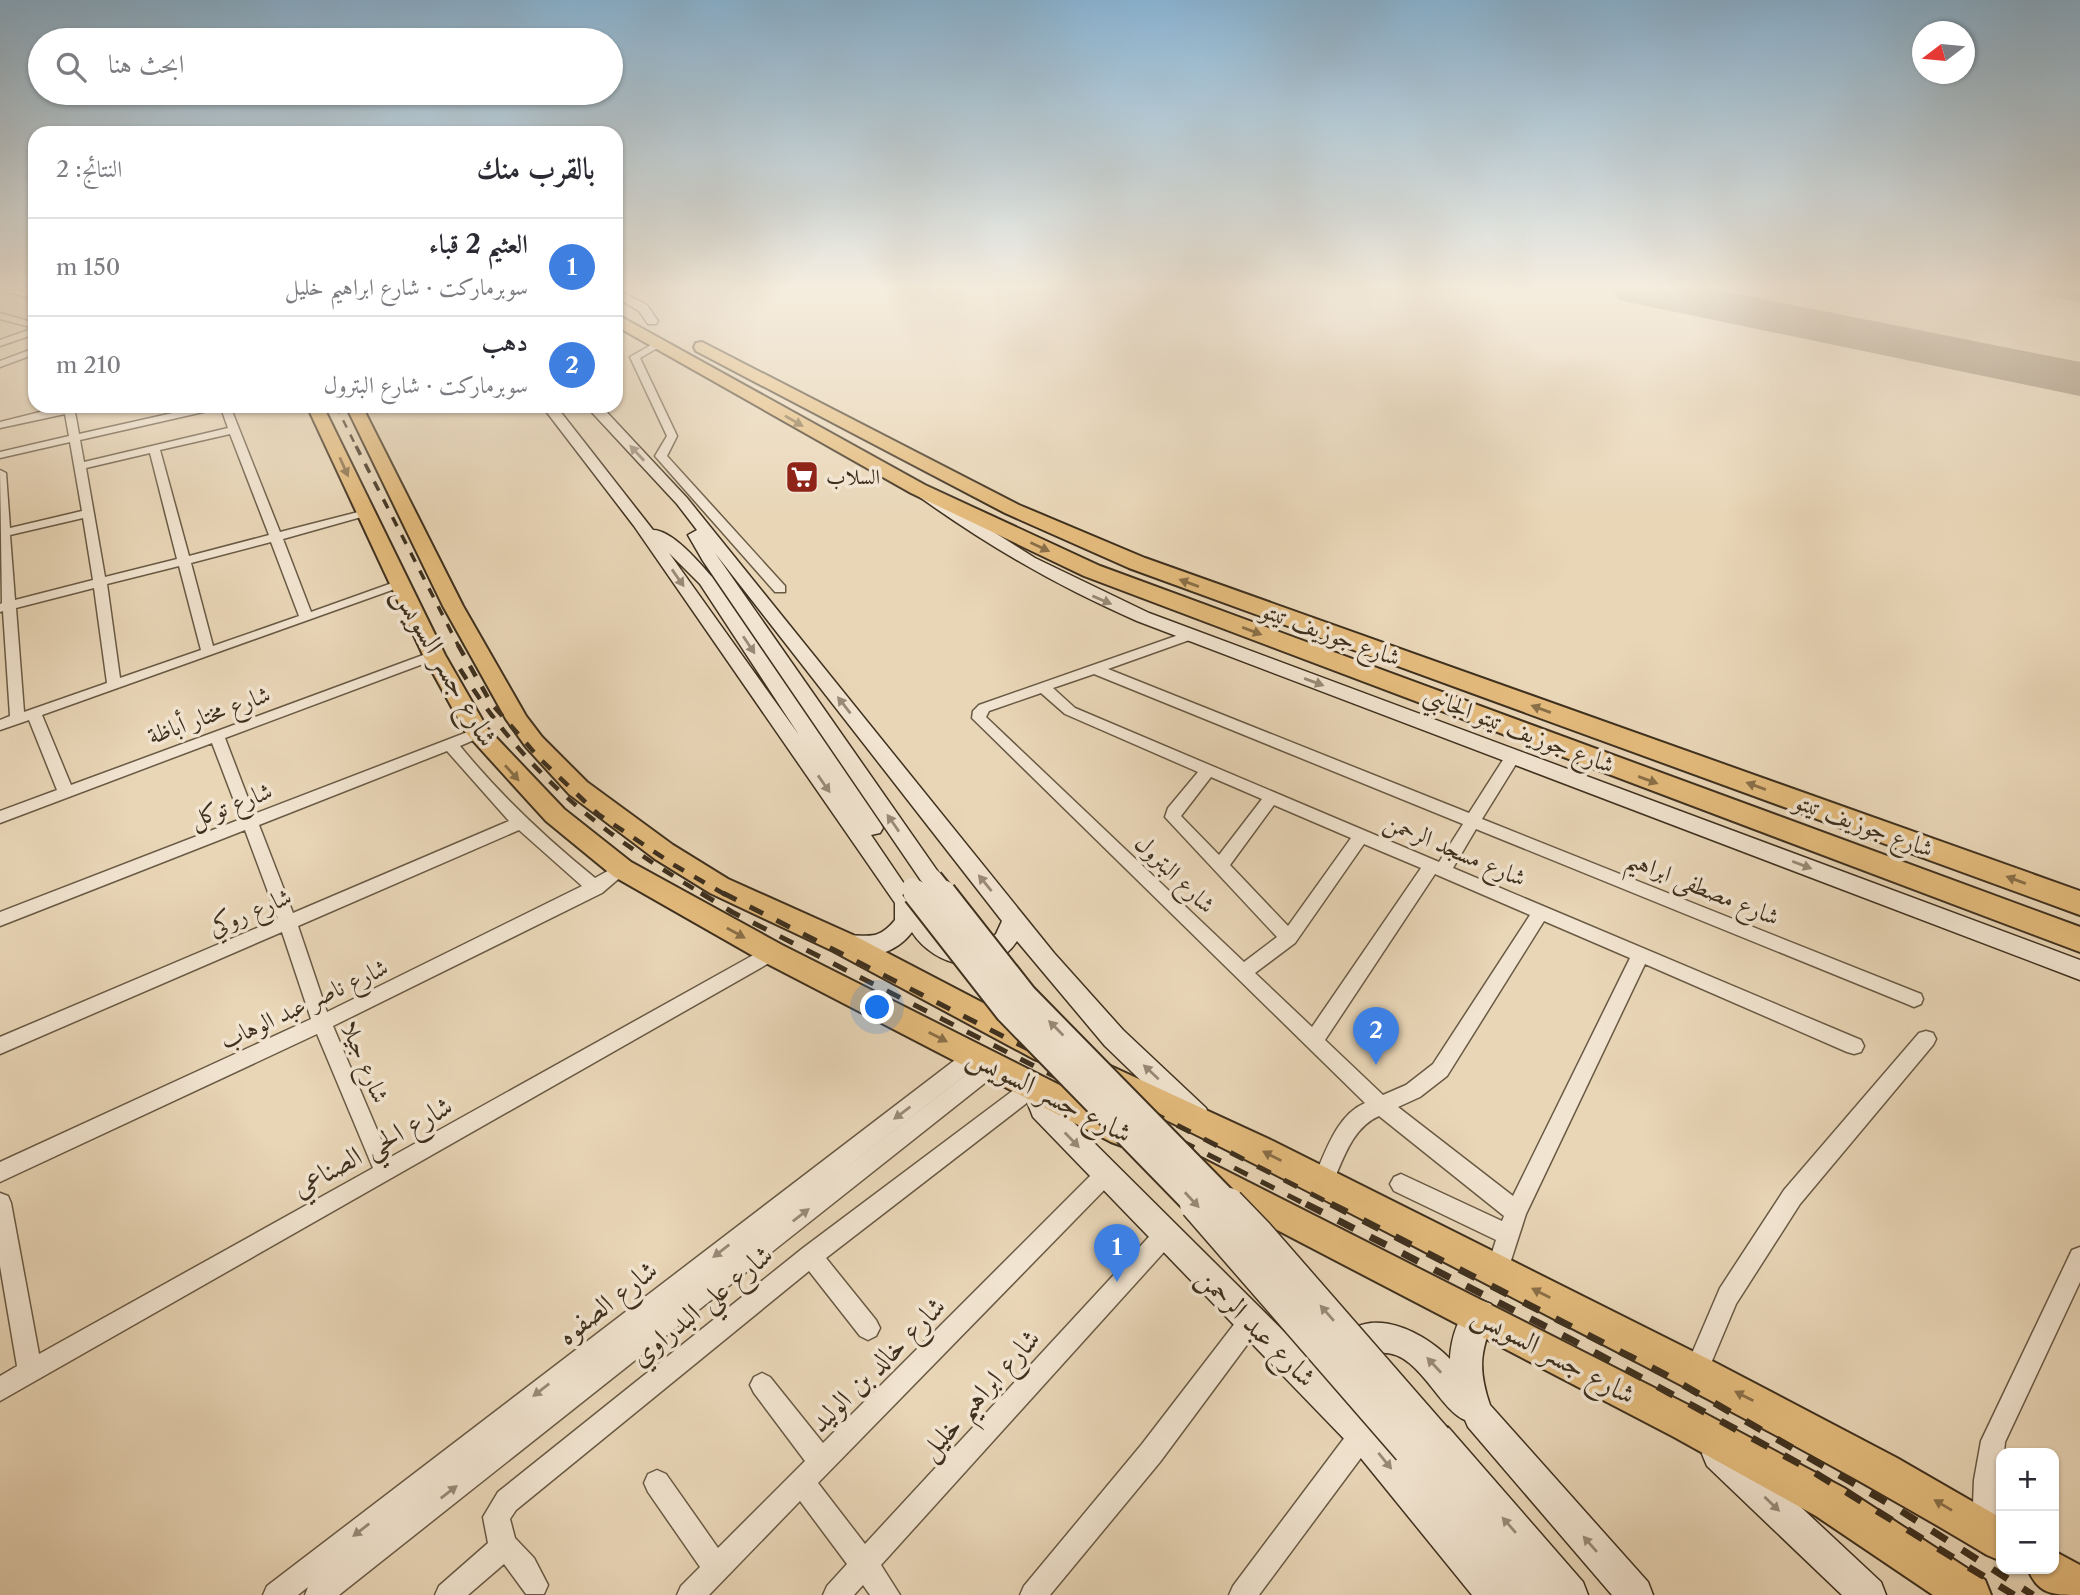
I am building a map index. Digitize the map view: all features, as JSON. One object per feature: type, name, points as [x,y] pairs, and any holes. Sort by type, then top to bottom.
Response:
[{"type":"highway","name":"شارع جوزيف تيتو","points":[[698,363],[918,489],[1091,571],[2080,940]]},
{"type":"highway","name":"شارع جوزيف تيتو","points":[[710,363],[1012,509],[1137,564],[2080,903]]},
{"type":"main road","name":"شارع جسر السويس","points":[[336,413],[366,514],[426,639],[465,739],[622,869],[772,953],[1480,1315],[1687,1424],[1830,1502],[1970,1595]]},
{"type":"main road","name":"شارع جسر السويس","points":[[336,413],[517,719],[555,765],[606,810],[689,869],[799,925],[843,943],[1015,1036],[1200,1119],[1696,1372],[1901,1480],[1993,1536]]},
{"type":"main road","points":[[554,413],[640,523],[676,549],[706,581],[917,890],[1007,1011],[1570,1595]]},
{"type":"main road","points":[[600,413],[682,494],[1014,919],[1114,1038],[1200,1119]]},
{"type":"main road","name":"شارع جوزيف تيتو الجانبي","points":[[918,489],[960,520],[1046,573],[1097,598],[2080,970]]},
{"type":"main road","points":[[682,494],[693,530],[710,561],[917,890],[932,941],[944,950],[960,955],[977,955],[1002,945],[1011,933],[1014,919]]},
{"type":"main road","points":[[426,639],[459,617]]},
{"type":"main road","points":[[694,909],[711,902],[719,886]]},
{"type":"main road","points":[[843,943],[868,947],[893,939],[907,921],[908,911],[917,890]]},
{"type":"main road","name":"شارع عبد الرحمن","points":[[1034,1086],[1042,1109],[1363,1434],[1480,1588]]},
{"type":"main road","points":[[1479,1416],[1467,1384],[1465,1360],[1468,1339],[1480,1315]]},
{"type":"main road","points":[[1363,1434],[1345,1408],[1339,1379],[1348,1354],[1357,1346],[1380,1338],[1393,1339],[1420,1351],[1635,1595]]},
{"type":"main road","points":[[1687,1424],[1868,1595]]},
{"type":"main road","points":[[1423,1444],[1531,1595]]},
{"type":"main road","points":[[2056,1574],[2080,1589]]},
{"type":"street","points":[[638,363],[672,436],[662,456],[682,494],[780,589]]},
{"type":"street","points":[[0,425],[49,413]]},
{"type":"street","points":[[70,413],[100,582],[114,685]]},
{"type":"street","points":[[0,453],[170,413]]},
{"type":"street","points":[[74,436],[184,413]]},
{"type":"street","points":[[227,413],[307,618]]},
{"type":"street","points":[[80,466],[233,430]]},
{"type":"street","points":[[154,448],[208,652]]},
{"type":"street","points":[[0,473],[4,607],[18,719]]},
{"type":"street","points":[[2,534],[88,513]]},
{"type":"street","points":[[4,607],[366,514]]},
{"type":"street","points":[[0,725],[400,585]]},
{"type":"street","name":"شارع البترول","points":[[1190,635],[984,708],[980,711],[979,718],[1380,1105],[1516,1212]]},
{"type":"street","name":"شارع مختار أباظة","points":[[0,817],[217,736],[426,639]]},
{"type":"street","name":"شارع مصطفى ابراهيم","points":[[1095,669],[1914,999]]},
{"type":"street","name":"شارع مسجد الرحمن","points":[[1044,687],[1070,711],[1854,1046]]},
{"type":"street","points":[[34,713],[66,792]]},
{"type":"street","name":"شارع جيلا","points":[[217,736],[288,923],[322,1023],[384,1170]]},
{"type":"street","points":[[465,739],[482,784],[519,823],[596,888]]},
{"type":"street","name":"شارع توكل","points":[[0,919],[465,739]]},
{"type":"street","points":[[1313,1042],[1436,869],[1473,822],[1513,756]]},
{"type":"street","points":[[1207,771],[1173,817],[1289,938]]},
{"type":"street","points":[[1220,866],[1271,798]]},
{"type":"street","name":"شارع روكي","points":[[0,1046],[519,823]]},
{"type":"street","points":[[1242,973],[1289,938],[1360,836]]},
{"type":"street","name":"شارع ناصر عبد الوهاب","points":[[0,1172],[322,1023],[596,888],[622,869]]},
{"type":"street","points":[[1323,1182],[1348,1128],[1366,1112],[1413,1091],[1440,1070],[1540,913]]},
{"type":"street","name":"شارع الحي الصناعي","points":[[0,1389],[772,953]]},
{"type":"street","points":[[1497,1271],[1516,1212],[1640,955]]},
{"type":"street","points":[[1696,1372],[1728,1296],[1792,1197],[1926,1039]]},
{"type":"street","name":"شارع الصفوه","points":[[276,1595],[984,1061]]},
{"type":"street","name":"شارع علي البدراوي","points":[[502,1545],[496,1517],[507,1501],[811,1256],[1034,1086]]},
{"type":"street","name":"شارع الصفوه","points":[[318,1595],[936,1098]]},
{"type":"street","name":"شارع خالد بن الوليد","points":[[690,1595],[1105,1174]]},
{"type":"street","points":[[1401,1184],[1509,1235]]},
{"type":"street","points":[[0,1203],[30,1372]]},
{"type":"street","name":"شارع ابراهيم خليل","points":[[836,1595],[1166,1234]]},
{"type":"street","points":[[811,1256],[869,1328]]},
{"type":"street","points":[[1993,1536],[1987,1480],[1993,1441],[2080,1258]]},
{"type":"street","points":[[1033,1595],[1151,1453],[1250,1322]]},
{"type":"street","points":[[762,1385],[822,1462]]},
{"type":"street","points":[[1242,1595],[1363,1434]]},
{"type":"street","points":[[657,1483],[717,1569]]},
{"type":"street","points":[[802,1483],[887,1595]]},
{"type":"street","points":[[448,1595],[496,1555],[502,1545],[514,1553],[535,1585]]},
{"type":"runway","points":[[2003,363],[2080,379]]},
{"type":"railway","points":[[340,413],[356,446]]},
{"type":"railway","points":[[356,446],[459,647]]},
{"type":"railway","points":[[458,645],[491,703],[540,759],[598,814],[674,865],[726,895]]},
{"type":"railway","points":[[460,669],[511,740],[567,798],[631,848],[704,895]]},
{"type":"railway","points":[[701,893],[732,912],[1309,1206]]},
{"type":"railway","points":[[723,893],[1335,1206]]},
{"type":"railway","points":[[1306,1204],[1572,1340],[1807,1468],[2014,1595]]},
{"type":"railway","points":[[1331,1204],[1666,1375],[1898,1509],[2033,1595]]},
{"type":"place","name":"السلاب","points":[[802,477]]},
{"type":"place","name":"دهب","points":[[1376,1065]]},
{"type":"place","name":"العثيم 2 قباء","points":[[1117,1282]]}]
